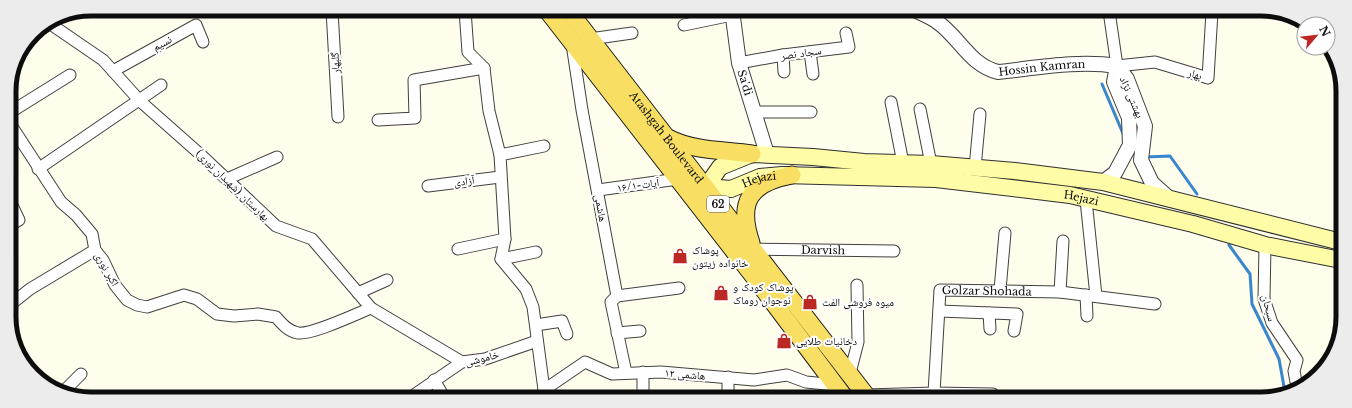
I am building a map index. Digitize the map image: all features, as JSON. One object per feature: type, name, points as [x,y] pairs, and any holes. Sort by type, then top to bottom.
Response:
[{"type":"main road","name":"Atashgah Boulevard","points":[[552,16],[692,196],[840,392]]},
{"type":"main road","name":"Atashgah Boulevard","points":[[573,16],[864,392]]},
{"type":"main road","points":[[666,137],[679,144],[699,148],[759,154]]},
{"type":"main road","name":"Hejazi","points":[[706,187],[720,168],[759,154],[930,164],[1083,178],[1336,241]]},
{"type":"main road","points":[[844,160],[845,176]]},
{"type":"main road","points":[[753,249],[747,231],[745,214],[750,199],[764,183],[772,179],[792,175]]},
{"type":"main road","name":"Hejazi","points":[[706,187],[732,189],[760,177],[792,175],[936,179],[1070,195],[1086,200],[1194,224],[1265,245],[1336,259]]},
{"type":"main road","points":[[692,196],[706,187]]},
{"type":"street","name":"گلبهار","points":[[332,16],[338,117]]},
{"type":"street","points":[[465,16],[468,52],[484,68],[489,111],[500,154],[500,177],[505,239],[501,260]]},
{"type":"street","points":[[684,25],[720,16]]},
{"type":"street","name":"Sa'di","points":[[732,16],[739,63],[755,112],[759,154]]},
{"type":"street","name":"Hossin Kamran","points":[[927,16],[937,21],[975,61],[988,70],[998,72],[1078,64],[1117,66]]},
{"type":"street","points":[[1110,16],[1117,66]]},
{"type":"street","name":"بهار","points":[[1117,66],[1155,62],[1208,78],[1212,16]]},
{"type":"street","name":"بهارستان (شهیدان نوری)","points":[[54,26],[103,60],[140,101],[276,226],[312,239],[371,308],[462,362]]},
{"type":"street","name":"نسیم","points":[[113,71],[196,26],[203,42]]},
{"type":"street","points":[[590,39],[632,33]]},
{"type":"street","name":"سجاد نصر","points":[[739,63],[783,55],[849,47],[846,33]]},
{"type":"street","name":"هاشمی","points":[[571,41],[582,110],[617,296],[610,302],[626,373]]},
{"type":"street","points":[[810,52],[813,74]]},
{"type":"street","points":[[783,55],[784,72]]},
{"type":"street","name":"بهشتی نژاد","points":[[1102,182],[1115,173],[1130,145],[1129,118],[1114,82],[1117,66]]},
{"type":"street","name":"بهشتی نژاد","points":[[1117,66],[1127,80],[1145,126],[1141,160],[1152,183],[1170,199]]},
{"type":"street","points":[[378,120],[415,118],[414,80],[484,68]]},
{"type":"street","points":[[16,109],[70,76]]},
{"type":"street","points":[[38,169],[140,101],[161,85]]},
{"type":"street","points":[[891,102],[903,163]]},
{"type":"street","points":[[920,109],[930,164]]},
{"type":"street","points":[[755,112],[811,112]]},
{"type":"street","points":[[975,168],[980,114]]},
{"type":"street","name":"اکبر نوری","points":[[16,133],[61,202],[76,215],[92,234],[95,250],[103,260],[115,285],[127,300],[137,305],[147,307],[184,295],[197,299],[217,314],[234,316],[258,314],[276,317],[283,326],[298,333],[312,331],[371,308]]},
{"type":"street","points":[[500,154],[544,146]]},
{"type":"street","points":[[226,179],[277,157]]},
{"type":"street","name":"آزادی","points":[[428,186],[500,177]]},
{"type":"street","name":"۱۶/۱-آیات","points":[[598,190],[678,179]]},
{"type":"street","points":[[1086,200],[1091,296],[1086,316]]},
{"type":"street","points":[[16,212],[20,220],[16,222]]},
{"type":"street","points":[[1000,290],[1005,232]]},
{"type":"street","points":[[458,249],[505,239]]},
{"type":"street","points":[[1060,292],[1063,242]]},
{"type":"street","name":"سبحان","points":[[1265,245],[1264,299],[1272,323],[1297,360],[1294,371],[1296,383]]},
{"type":"street","name":"Darvish","points":[[753,249],[894,251]]},
{"type":"street","points":[[16,300],[30,289],[95,250]]},
{"type":"street","points":[[501,260],[536,252]]},
{"type":"street","points":[[501,260],[526,289],[533,307],[537,341],[548,392]]},
{"type":"street","points":[[358,294],[387,280]]},
{"type":"street","points":[[850,373],[858,342],[857,285]]},
{"type":"street","points":[[617,296],[679,288]]},
{"type":"street","name":"Golzar Shohada","points":[[934,392],[940,290],[1060,292],[1155,304]]},
{"type":"street","points":[[939,311],[1017,314],[1014,331]]},
{"type":"street","points":[[989,313],[990,329]]},
{"type":"street","points":[[536,325],[562,321],[567,334]]},
{"type":"street","points":[[617,333],[640,331]]},
{"type":"street","name":"خاموشی","points":[[418,392],[462,362],[485,359],[537,341]]},
{"type":"street","name":"۱۲ هاشمی","points":[[550,392],[585,362],[612,374],[661,372],[754,380],[787,375],[840,392]]},
{"type":"street","points":[[643,372],[643,392]]},
{"type":"street","points":[[67,388],[81,374]]},
{"type":"street","points":[[728,378],[728,392]]},
{"type":"street","points":[[434,380],[441,392]]},
{"type":"waterway","points":[[1102,84],[1124,136]]},
{"type":"waterway","points":[[1146,157],[1170,156],[1197,194]]},
{"type":"waterway","points":[[1229,245],[1250,274],[1252,304],[1279,359],[1284,388]]},
{"type":"place","name":"پوشاک خانواده زیتون","points":[[680,256]]},
{"type":"place","name":"پوشاک کودک و نوجوان روماک","points":[[721,293]]},
{"type":"place","name":"میوه فروشی الفت","points":[[810,302]]},
{"type":"place","name":"دخانیات طلایی","points":[[784,341]]}]
